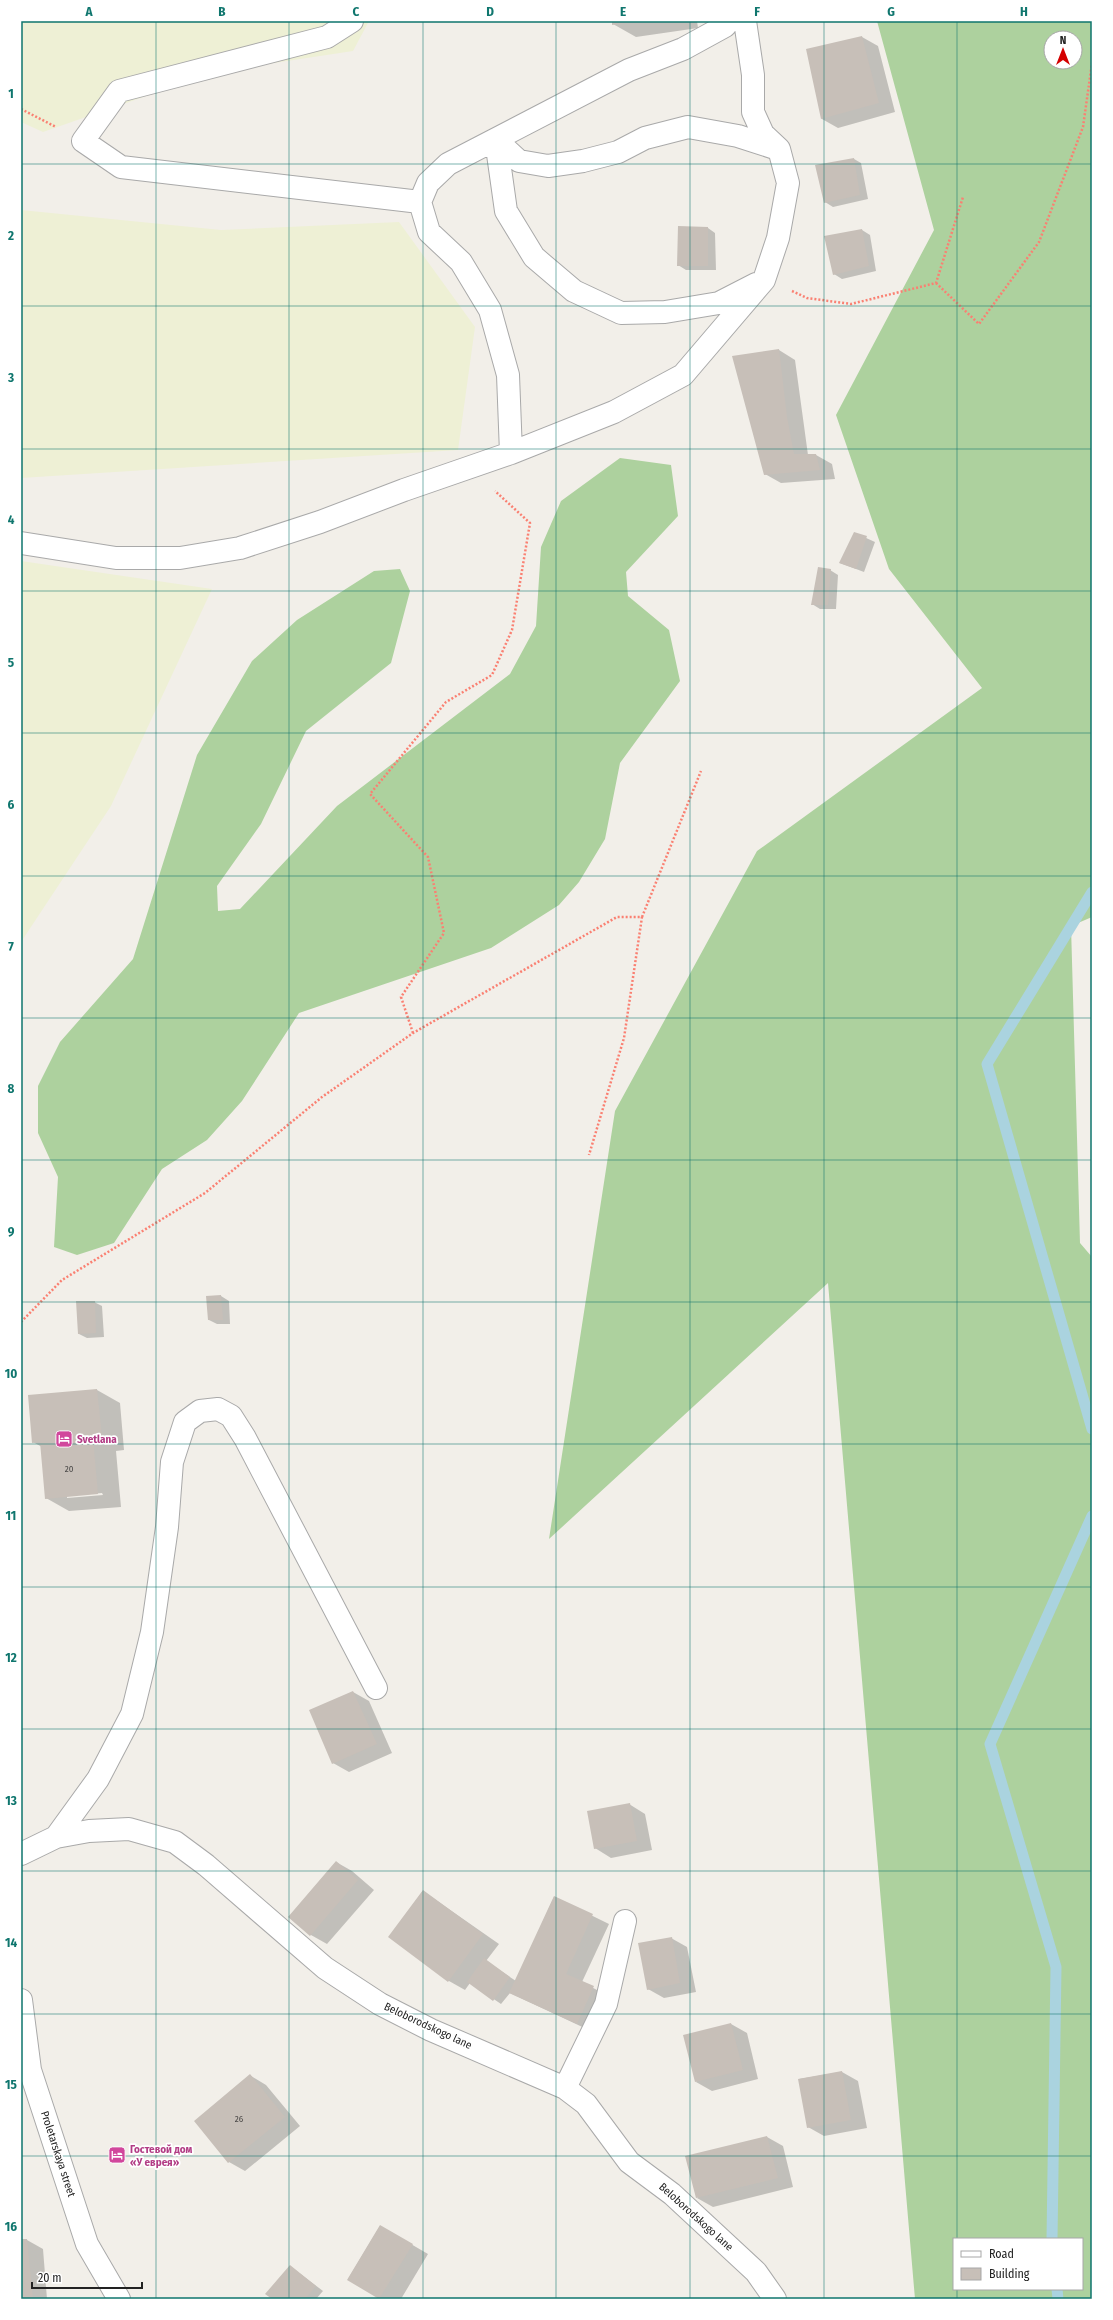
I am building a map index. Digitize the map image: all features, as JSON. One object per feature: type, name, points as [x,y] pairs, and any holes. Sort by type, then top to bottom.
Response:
[{"type":"street","points":[[352,21],[327,37],[119,91],[83,141],[121,168],[420,202]]},
{"type":"street","points":[[511,453],[508,375],[490,310],[461,262],[429,232],[420,202],[428,183],[448,164],[629,70],[682,49],[725,26],[729,21]]},
{"type":"street","points":[[21,543],[116,558],[180,558],[240,548],[320,522],[404,490],[511,453],[614,412],[682,375],[764,280],[778,238],[788,183],[779,149],[763,134],[753,112],[753,75],[745,21]]},
{"type":"street","points":[[496,140],[519,161],[548,166],[583,161],[618,152],[645,138],[688,127],[738,136],[779,149]]},
{"type":"street","points":[[496,140],[506,211],[534,257],[574,291],[621,313],[665,312],[719,303],[764,280]]},
{"type":"street","points":[[56,1838],[98,1779],[132,1714],[152,1632],[167,1527],[172,1462],[185,1422],[200,1411],[218,1410],[231,1416],[245,1438],[376,1688]]},
{"type":"street","name":"Beloborodskogo lane","points":[[21,1854],[56,1838],[89,1831],[129,1829],[175,1842],[206,1865],[325,1968],[380,2004],[431,2030],[565,2088],[586,2104],[629,2162],[672,2194],[756,2272],[775,2299]]},
{"type":"street","points":[[565,2088],[606,2004],[625,1921]]},
{"type":"street","name":"Proletarskaya street","points":[[21,2000],[30,2070],[85,2236],[119,2299]]},
{"type":"path","points":[[936,284],[979,324],[1038,242],[1083,127],[1092,63]]},
{"type":"path","points":[[21,109],[83,141]]},
{"type":"path","points":[[936,284],[962,197]]},
{"type":"path","points":[[764,280],[807,298],[851,304],[936,284]]},
{"type":"path","points":[[413,1033],[401,997],[444,933],[428,857],[370,794],[446,702],[492,676],[512,630],[530,523],[470,468]]},
{"type":"path","points":[[589,1155],[624,1038],[642,917],[701,771]]},
{"type":"path","points":[[21,1322],[62,1280],[206,1193],[322,1097],[413,1033],[617,917],[642,917]]},
{"type":"green space","points":[[21,21],[369,21],[353,51],[215,72],[43,132],[21,122]]},
{"type":"green space","points":[[877,21],[1092,21],[1092,917],[1071,926],[1080,1243],[1092,1257],[1092,2299],[915,2299],[828,1283],[549,1539],[615,1111],[757,851],[982,688],[889,569],[836,415],[934,230]]},
{"type":"green space","points":[[21,210],[221,230],[399,222],[475,327],[458,450],[21,478]]},
{"type":"green space","points":[[620,458],[671,465],[678,516],[626,572],[628,596],[669,630],[680,681],[620,763],[605,839],[579,882],[559,905],[491,948],[299,1013],[242,1101],[207,1140],[162,1169],[114,1243],[77,1255],[54,1247],[58,1177],[38,1133],[38,1086],[60,1042],[133,959],[197,755],[252,661],[297,620],[374,571],[400,569],[410,591],[391,663],[306,731],[261,824],[217,886],[218,911],[240,909],[337,806],[510,674],[536,626],[541,547],[561,501]]},
{"type":"green space","points":[[21,561],[212,589],[111,806],[21,942]]},
{"type":"building","points":[[612,21],[631,21],[631,22],[612,25]]},
{"type":"building","points":[[862,36],[879,103],[821,119],[806,49]]},
{"type":"building","points":[[854,158],[860,195],[824,203],[815,165]]},
{"type":"building","points":[[678,226],[708,227],[708,266],[677,266]]},
{"type":"building","points":[[862,229],[869,266],[833,275],[824,236]]},
{"type":"building","points":[[779,349],[787,417],[794,454],[816,454],[820,470],[764,475],[732,356]]},
{"type":"building","points":[[854,532],[867,536],[856,569],[839,563]]},
{"type":"building","points":[[818,567],[831,569],[828,605],[811,605]]},
{"type":"building","points":[[221,1295],[223,1320],[208,1320],[206,1296]]},
{"type":"building","points":[[76,1301],[95,1301],[96,1333],[78,1334]]},
{"type":"building","points":[[97,1389],[102,1437],[93,1438],[98,1494],[45,1499],[40,1442],[32,1443],[28,1395]]},
{"type":"building","points":[[353,1691],[377,1744],[332,1764],[309,1710]]},
{"type":"building","points":[[630,1803],[637,1841],[594,1849],[587,1811]]},
{"type":"building","points":[[336,1861],[358,1880],[310,1936],[288,1917]]},
{"type":"building","points":[[423,1890],[483,1934],[448,1982],[388,1937]]},
{"type":"building","points":[[554,1896],[593,1914],[566,1974],[594,1986],[577,2024],[509,1993]]},
{"type":"building","points":[[672,1937],[680,1983],[647,1990],[638,1943]]},
{"type":"building","points":[[484,1958],[510,1977],[493,2001],[467,1982]]},
{"type":"building","points":[[731,2023],[743,2070],[695,2082],[683,2035]]},
{"type":"building","points":[[842,2071],[851,2120],[807,2128],[798,2079]]},
{"type":"building","points":[[250,2074],[285,2117],[228,2163],[194,2121]]},
{"type":"building","points":[[767,2136],[778,2178],[696,2198],[685,2156]]},
{"type":"building","points":[[380,2225],[413,2244],[379,2299],[347,2280]]},
{"type":"building","points":[[21,2239],[27,2239],[33,2299],[21,2299]]},
{"type":"building","points":[[290,2265],[316,2286],[305,2299],[272,2299],[265,2294]]},
{"type":"waterway","points":[[1092,892],[987,1064],[1092,1429]]},
{"type":"waterway","points":[[1052,2238],[1056,1967],[990,1744],[1092,1516]]},
{"type":"waterway","points":[[1057,2290],[1058,2299]]},
{"type":"place","name":"Svetlana","points":[[64,1439]]},
{"type":"place","name":"Гостевой дом «У еврея»","points":[[117,2155]]}]
